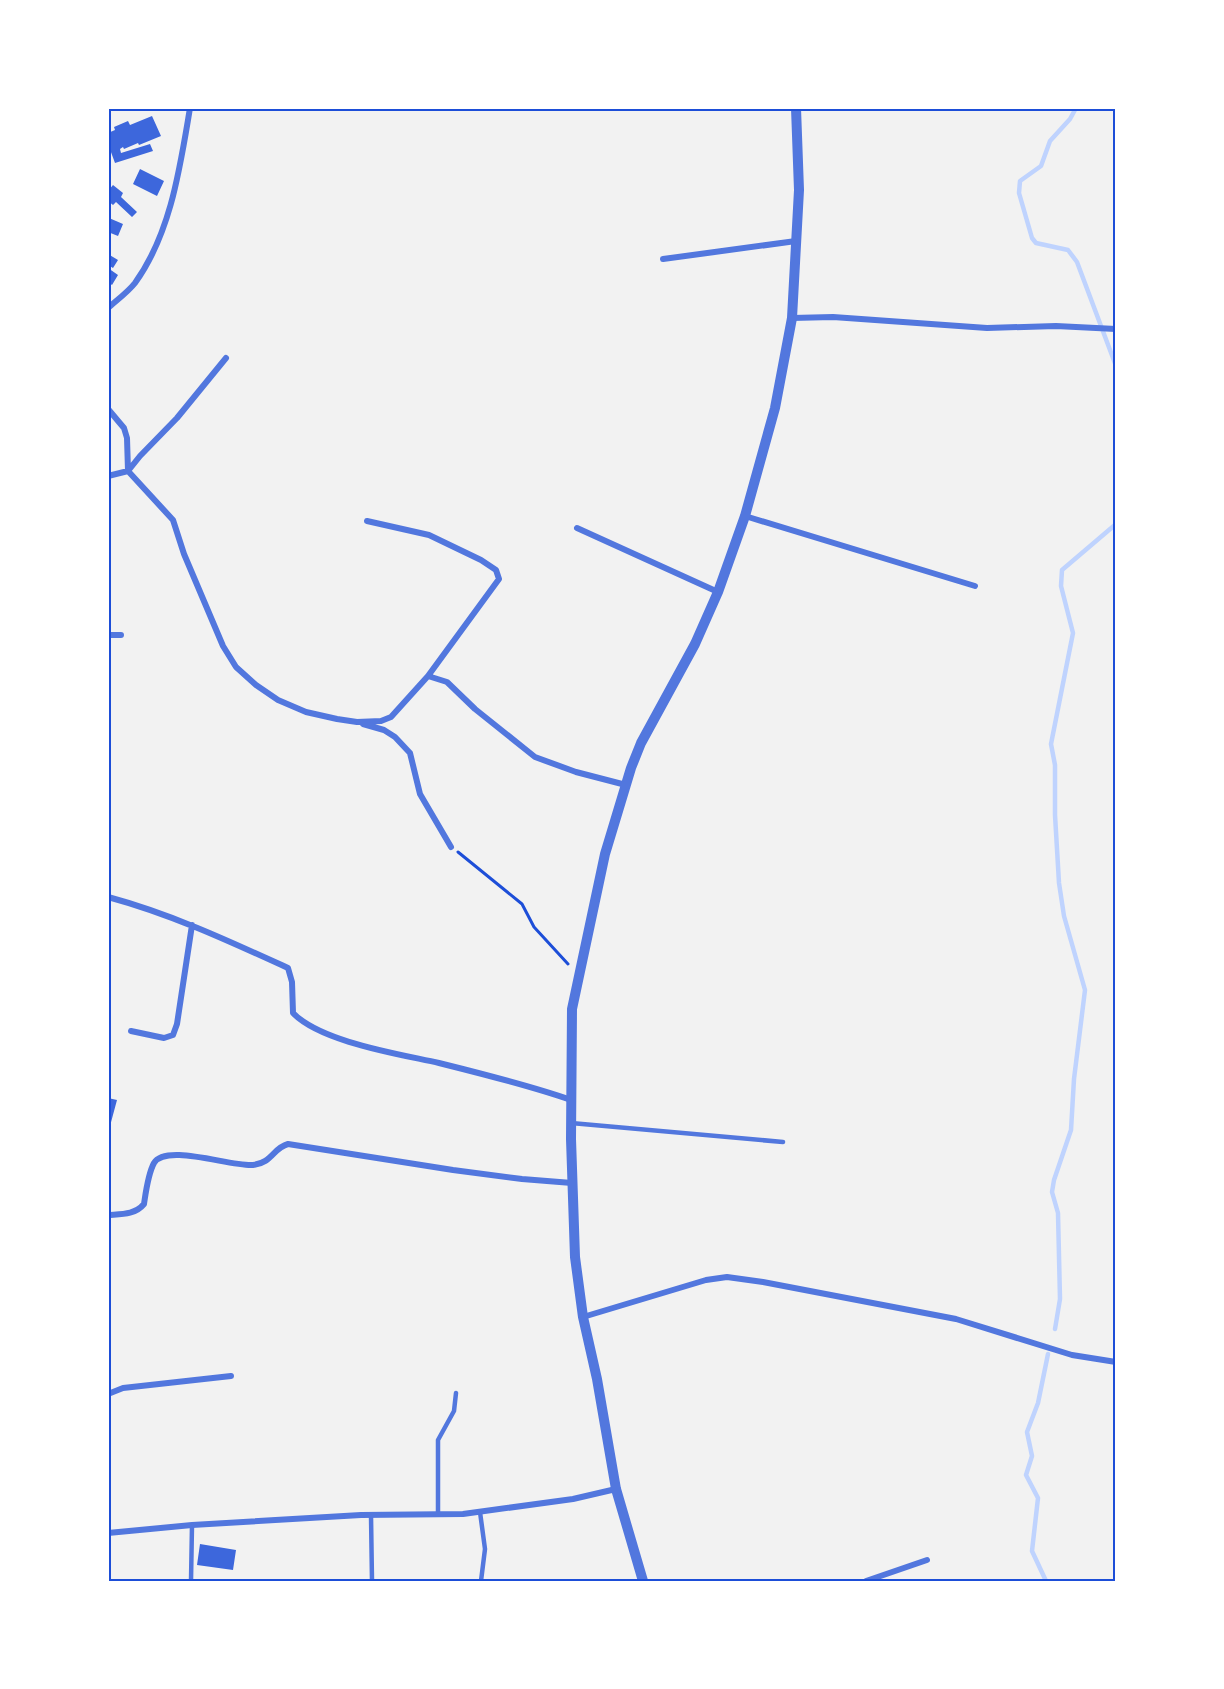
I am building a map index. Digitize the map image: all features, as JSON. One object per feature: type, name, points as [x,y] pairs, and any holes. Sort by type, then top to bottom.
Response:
[{"type":"street","points":[[108,308],[134,284],[153,252],[168,214],[182,159],[190,108]]},
{"type":"street","points":[[643,1581],[616,1489],[597,1379],[583,1317],[575,1257],[571,1123],[572,1009],[604,854],[626,785],[641,743],[695,644],[718,592],[745,516],[775,408],[792,318],[799,190],[796,108]]},
{"type":"street","points":[[663,259],[796,241]]},
{"type":"street","points":[[792,318],[833,317],[987,328],[1056,326],[1113,328]]},
{"type":"street","points":[[108,476],[128,471],[177,418],[226,358]]},
{"type":"street","points":[[108,409],[124,428],[127,438],[128,471],[173,520],[184,554],[223,646],[236,667],[278,700],[306,712],[384,730],[395,737],[410,753],[420,794],[451,847]]},
{"type":"street","points":[[745,516],[975,586]]},
{"type":"street","points":[[357,722],[381,721],[391,717],[429,676],[499,579],[496,570],[481,560],[429,535],[367,520]]},
{"type":"street","points":[[577,528],[718,592]]},
{"type":"street","points":[[108,635],[122,635]]},
{"type":"street","points":[[429,676],[447,682],[475,709],[535,756],[576,772],[626,785]]},
{"type":"street","points":[[108,897],[192,925],[288,968],[292,982],[293,1013],[311,1027],[383,1050],[541,1090],[571,1100]]},
{"type":"street","points":[[131,1031],[164,1038],[173,1035],[177,1024],[192,925]]},
{"type":"street","points":[[108,1215],[134,1212],[140,1209],[144,1204],[154,1163],[161,1156],[174,1154],[253,1165],[270,1159],[282,1145],[288,1144],[453,1170],[572,1183]]},
{"type":"street","points":[[583,1317],[706,1280],[727,1277],[956,1319],[1072,1355],[1116,1362]]},
{"type":"street","points":[[108,1394],[123,1388],[231,1376]]},
{"type":"street","points":[[108,1533],[192,1525],[372,1515],[480,1512],[616,1489]]},
{"type":"street","points":[[866,1581],[927,1560]]},
{"type":"lane","points":[[571,1123],[783,1143]]},
{"type":"lane","points":[[438,1514],[438,1440],[454,1411],[456,1393]]},
{"type":"lane","points":[[480,1512],[486,1549],[482,1581]]},
{"type":"lane","points":[[372,1515],[372,1581]]},
{"type":"lane","points":[[191,1581],[192,1525]]},
{"type":"path","points":[[451,847],[522,904],[534,927],[579,976]]},
{"type":"building","points":[[152,116],[161,136],[139,145],[138,143],[120,149],[121,153],[150,144],[153,151],[115,163],[108,144],[108,133],[115,130],[114,127],[128,121],[130,125]]},
{"type":"building","points":[[140,169],[164,181],[157,196],[133,184]]},
{"type":"building","points":[[113,185],[123,193],[121,197],[137,212],[132,217],[116,202],[113,205],[108,201],[108,191]]},
{"type":"building","points":[[109,218],[123,224],[118,236],[108,232]]},
{"type":"building","points":[[108,254],[118,260],[113,268],[108,265]]},
{"type":"building","points":[[108,268],[118,275],[112,285],[108,282]]},
{"type":"building","points":[[108,1098],[117,1100],[110,1126],[108,1125]]},
{"type":"building","points":[[200,1544],[236,1550],[233,1570],[197,1565]]},
{"type":"waterway","points":[[1076,108],[1070,119],[1050,141],[1041,166],[1020,181],[1019,193],[1032,238],[1036,243],[1068,250],[1077,262],[1116,366]]},
{"type":"waterway","points":[[1055,1329],[1060,1299],[1058,1213],[1052,1192],[1071,1130],[1074,1079],[1085,990],[1064,916],[1059,883],[1055,765],[1051,744],[1073,633],[1061,586],[1062,570],[1116,524]]},
{"type":"waterway","points":[[1046,1581],[1032,1551],[1038,1498],[1026,1475],[1032,1456],[1027,1432],[1038,1403],[1048,1354]]}]
